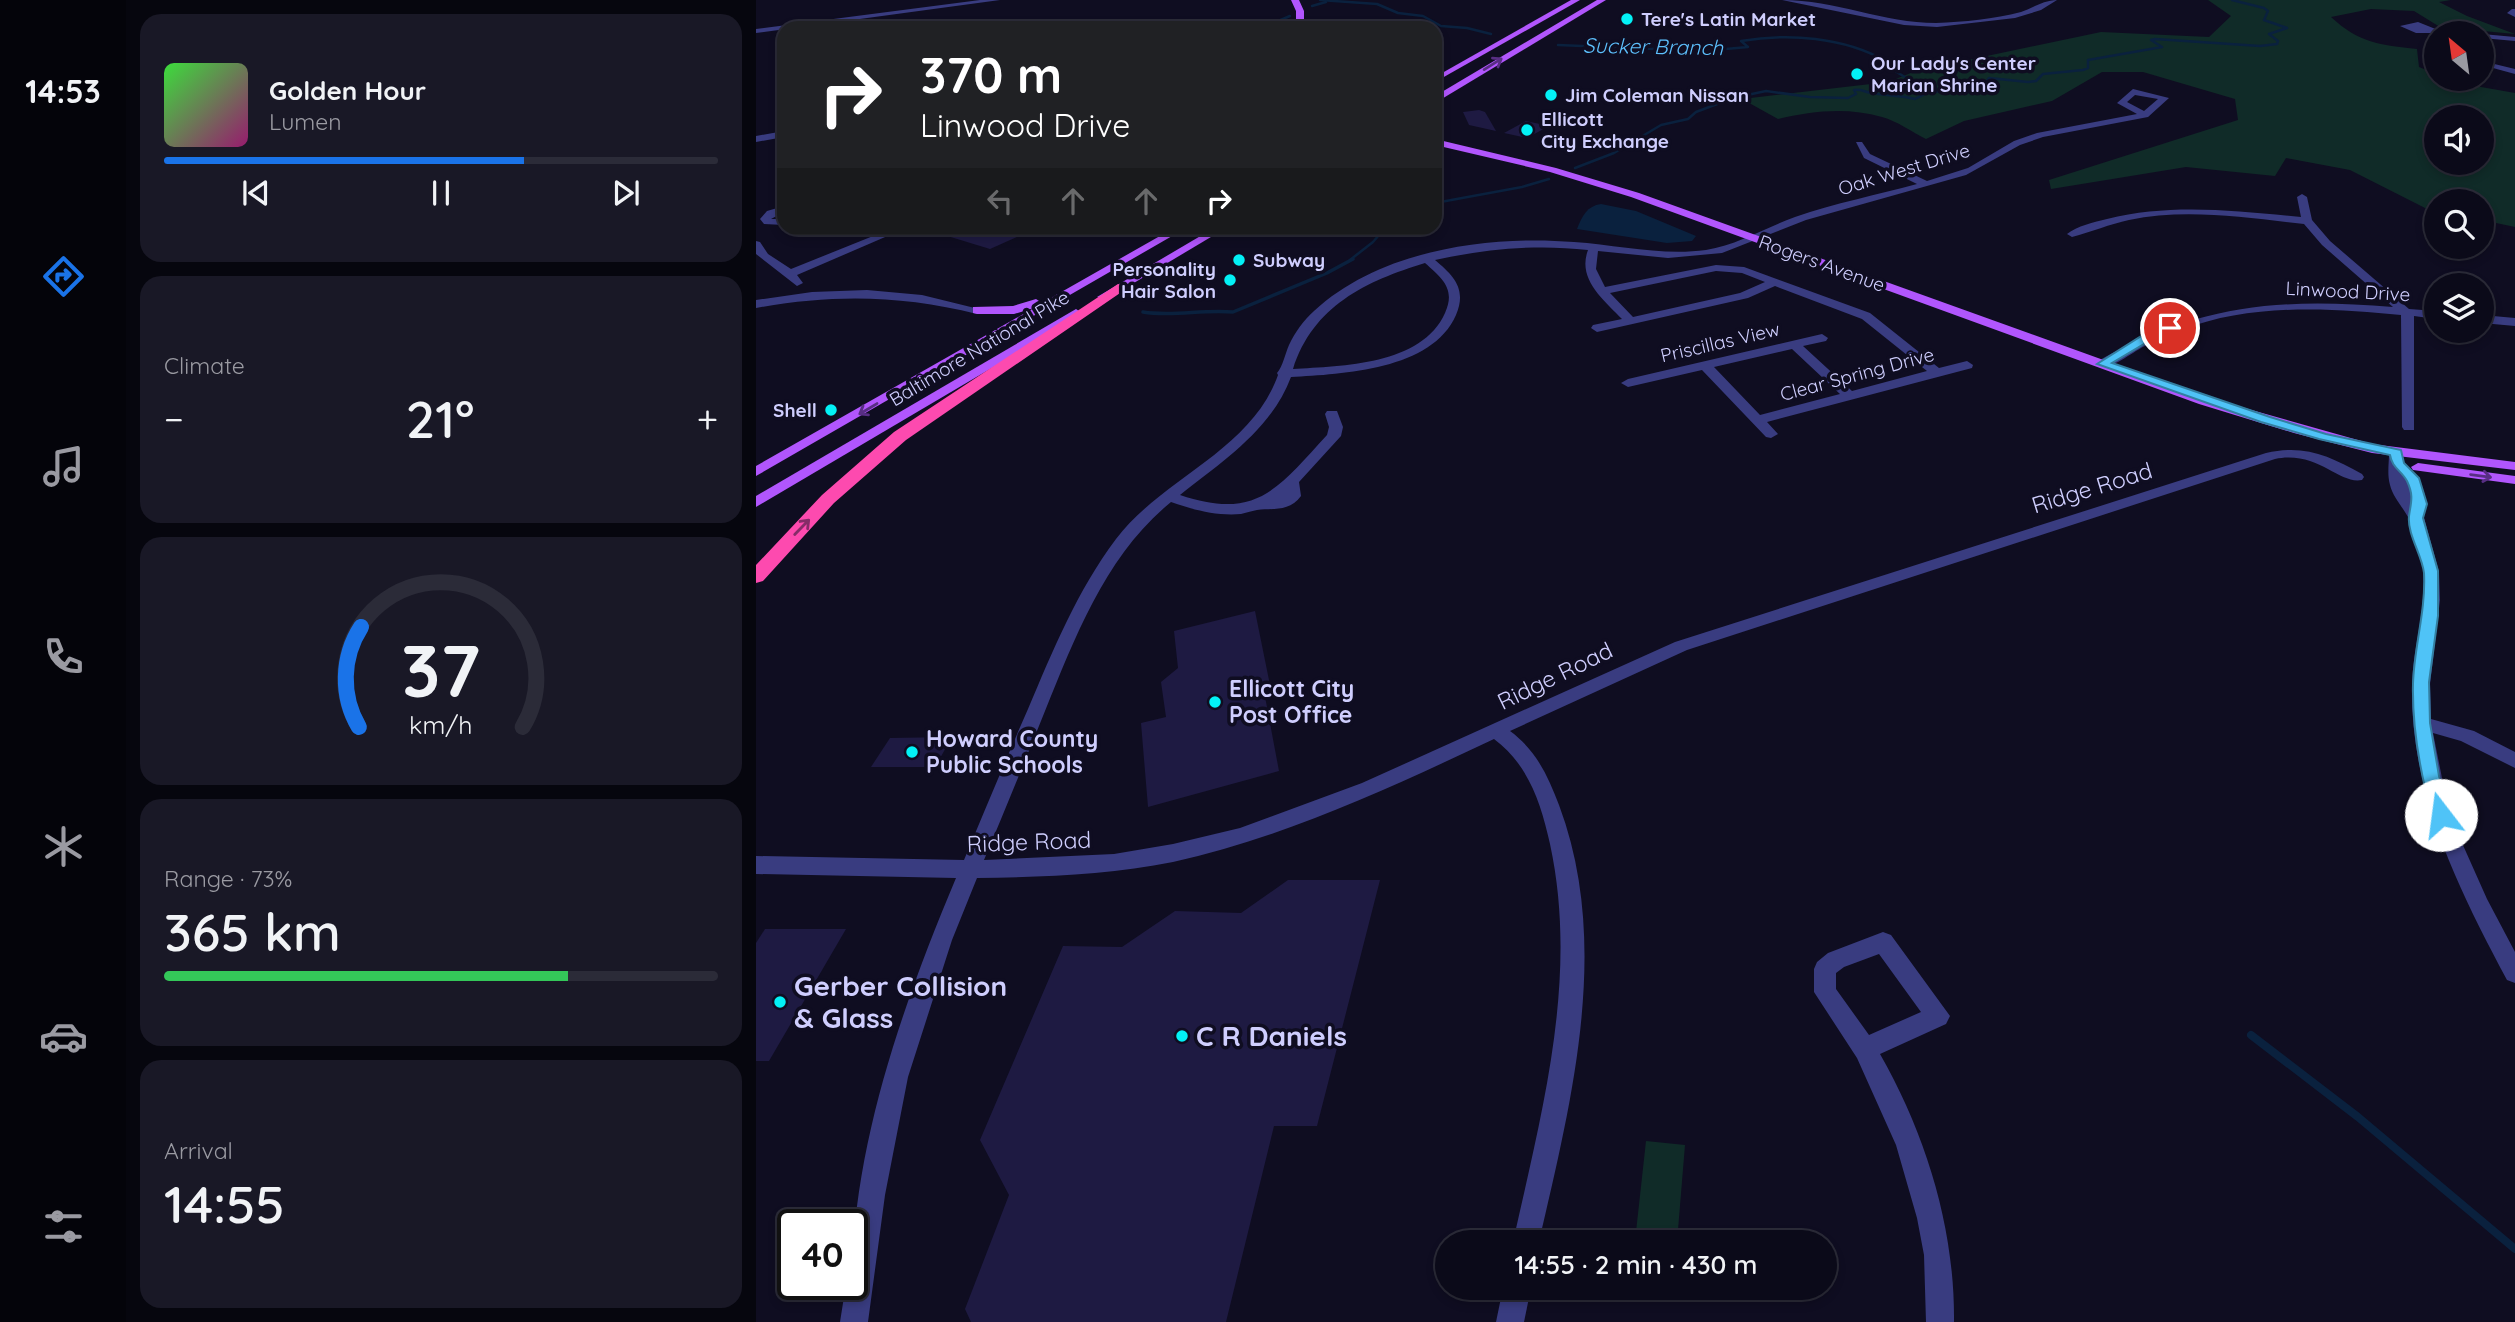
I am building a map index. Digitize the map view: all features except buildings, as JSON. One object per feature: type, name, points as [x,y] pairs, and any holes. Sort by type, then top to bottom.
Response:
[{"type":"highway","points":[[756,577],[828,499],[900,436],[1118,288]]},
{"type":"main road","points":[[1295,0],[1300,11],[1300,21]]},
{"type":"main road","points":[[1442,76],[1576,0]]},
{"type":"main road","points":[[1442,96],[1602,0]]},
{"type":"main road","name":"Rogers Avenue","points":[[1442,144],[1575,176],[1635,195],[2204,401],[2253,424],[2300,441],[2397,458]]},
{"type":"main road","name":"Baltimore National Pike","points":[[756,475],[1169,235]]},
{"type":"main road","name":"Baltimore National Pike","points":[[756,502],[1209,235]]},
{"type":"main road","points":[[977,310],[1001,311],[1025,307],[1085,283]]},
{"type":"main road","points":[[977,310],[994,322],[995,327],[990,338]]},
{"type":"main road","points":[[2397,458],[2515,466]]},
{"type":"main road","points":[[2397,458],[2515,480]]},
{"type":"street","points":[[838,21],[996,0]]},
{"type":"street","points":[[1786,0],[1820,3],[1904,23],[1937,26],[2014,15],[2034,10],[2053,0]]},
{"type":"street","points":[[756,32],[777,29]]},
{"type":"street","points":[[2494,37],[2515,39]]},
{"type":"street","points":[[2494,67],[2501,70]]},
{"type":"street","points":[[2494,70],[2515,72]]},
{"type":"street","name":"Oak West Drive","points":[[854,1322],[872,1195],[896,1077],[941,940],[1067,636],[1086,598],[1140,520],[1251,428],[1273,401],[1292,348],[1320,312],[1373,279],[1429,260],[1477,250],[1523,244],[1672,256],[1706,253],[1754,239],[1805,217],[1971,170],[2009,146],[2036,136],[2145,115]]},
{"type":"street","points":[[756,139],[777,135]]},
{"type":"street","points":[[1859,144],[1867,156],[1925,184]]},
{"type":"street","points":[[2302,197],[2307,221],[2338,255],[2406,312],[2409,319],[2409,427]]},
{"type":"street","points":[[2072,234],[2114,218],[2148,212],[2192,211],[2307,221]]},
{"type":"street","points":[[756,212],[766,230],[762,256],[792,273],[797,282],[797,297]]},
{"type":"street","points":[[792,273],[884,235]]},
{"type":"street","points":[[1594,248],[1587,266],[1590,274],[1630,321]]},
{"type":"street","points":[[1283,373],[1318,371],[1399,356],[1440,336],[1452,313],[1455,290],[1447,275],[1429,260]]},
{"type":"street","points":[[1603,291],[1723,267],[1744,270],[1866,316],[1937,373]]},
{"type":"street","points":[[1597,328],[1744,296],[1776,281]]},
{"type":"street","points":[[756,304],[835,293],[904,294],[977,310]]},
{"type":"street","name":"Linwood Drive","points":[[2103,364],[2147,337],[2223,314],[2308,306],[2424,314]]},
{"type":"street","points":[[2494,321],[2515,323]]},
{"type":"street","name":"Priscillas View","points":[[1628,383],[1822,338]]},
{"type":"street","points":[[1794,344],[1849,395]]},
{"type":"street","points":[[1705,365],[1771,434]]},
{"type":"street","name":"Clear Spring Drive","points":[[1757,419],[1967,365]]},
{"type":"street","points":[[1169,496],[1222,512],[1235,513],[1288,502],[1294,496],[1291,480],[1334,436],[1336,427],[1332,414]]},
{"type":"street","name":"Ridge Road","points":[[756,865],[972,869],[1101,864],[1185,850],[1290,818],[1370,789],[1596,682],[1681,646],[2280,452],[2309,452],[2357,477]]},
{"type":"street","points":[[2397,458],[2395,478],[2404,501],[2416,518],[2431,571],[2430,616],[2421,682],[2422,723],[2430,776],[2446,835],[2477,904],[2515,973]]},
{"type":"street","points":[[2422,723],[2467,736],[2515,761]]},
{"type":"street","points":[[1497,731],[1524,754],[1546,793],[1563,850],[1572,909],[1574,972],[1567,1046],[1529,1230]]},
{"type":"street","points":[[1865,1049],[1938,1016],[1883,942],[1836,960],[1825,969],[1825,992],[1865,1049],[1897,1111],[1920,1179],[1934,1236],[1940,1322]]},
{"type":"street","points":[[1510,1322],[1515,1300]]},
{"type":"green space","points":[[2208,0],[2451,0],[2439,2],[2480,21],[2430,21],[2414,11],[2371,9],[2331,17],[2351,32],[2371,41],[2417,49],[2419,67],[2424,69],[2424,91],[2494,89],[2515,93],[2515,227],[2494,223],[2494,189],[2424,189],[2424,207],[2350,170],[2286,158],[2275,176],[2186,167],[2051,189],[2049,180],[2238,120],[2235,99],[2143,72],[2102,72],[2052,101],[1964,121],[1926,139],[1893,121],[1869,114],[1830,111],[1778,119],[1742,99],[1888,82],[1916,71],[2101,32],[2209,37],[2231,16]]},
{"type":"green space","points":[[2494,26],[2515,34],[2494,32]]},
{"type":"green space","points":[[1646,1141],[1685,1145],[1678,1230],[1636,1230]]},
{"type":"water","points":[[1601,204],[1636,211],[1696,236],[1692,241],[1667,243],[1577,229],[1586,212]]},
{"type":"waterway","name":"Sucker Branch","points":[[1320,0],[1377,4],[1398,13],[1423,16],[1432,21]]},
{"type":"waterway","name":"Sucker Branch","points":[[1929,92],[1988,88],[1985,83],[1989,78],[2028,82],[2036,81],[2043,74],[2083,70],[2088,68],[2088,60],[2162,47],[2151,40],[2155,39],[2260,46],[2277,44],[2278,41],[2269,34],[2287,28],[2264,20],[2268,11],[2264,8],[2232,0]]},
{"type":"waterway","points":[[1312,6],[1326,2]]},
{"type":"waterway","points":[[1278,21],[1290,16]]},
{"type":"waterway","name":"Sucker Branch","points":[[1442,26],[1491,34]]},
{"type":"waterway","name":"Sucker Branch","points":[[1558,45],[1703,51],[1748,47],[1741,41],[1759,39],[1815,39],[1869,53],[1886,61],[1887,66],[1929,92]]},
{"type":"waterway","points":[[1575,168],[1614,153],[1661,125],[1688,119],[1696,112],[1733,98],[1766,91],[1810,97],[1848,98],[1856,94],[1854,90],[1857,90],[1915,99],[1929,92]]},
{"type":"waterway","points":[[1442,202],[1522,187],[1549,179]]},
{"type":"waterway","points":[[1350,260],[1379,235]]},
{"type":"waterway","points":[[1143,312],[1233,312],[1327,273],[1353,259]]},
{"type":"waterway","points":[[2251,1035],[2358,1117],[2515,1249]]},
{"type":"place","name":"Tere's Latin Market","points":[[1627,19]]},
{"type":"place","name":"Our Lady's Center Marian Shrine","points":[[1857,74]]},
{"type":"place","name":"Jim Coleman Nissan","points":[[1551,95]]},
{"type":"place","name":"Ellicott City Exchange","points":[[1527,130]]},
{"type":"place","name":"Subway","points":[[1239,260]]},
{"type":"place","name":"Personality Hair Salon","points":[[1230,280]]},
{"type":"place","name":"Shell","points":[[831,410]]},
{"type":"place","name":"Ellicott City Post Office","points":[[1215,702]]},
{"type":"place","name":"Howard County Public Schools","points":[[912,752]]},
{"type":"place","name":"Gerber Collision & Glass","points":[[780,1002]]},
{"type":"place","name":"C R Daniels","points":[[1182,1036]]},
{"type":"route","points":[[2170,328],[2147,337],[2103,364],[2265,420],[2396,453],[2398,464],[2412,478],[2421,504],[2416,518],[2431,571],[2430,616],[2421,682],[2422,723],[2430,776],[2441,815]]}]
